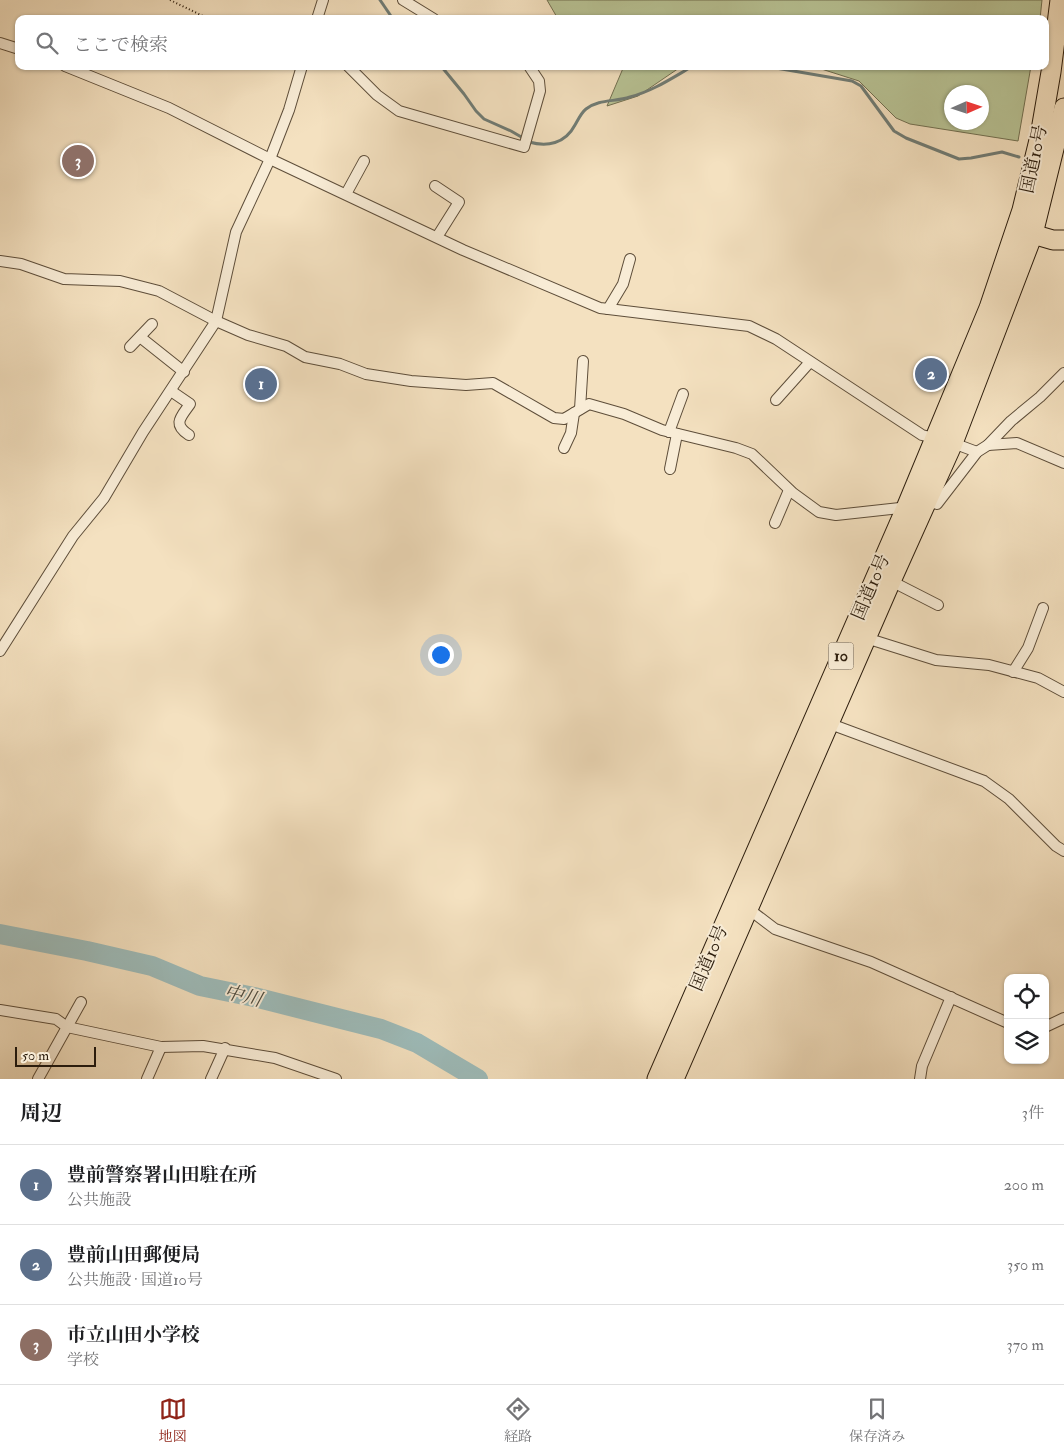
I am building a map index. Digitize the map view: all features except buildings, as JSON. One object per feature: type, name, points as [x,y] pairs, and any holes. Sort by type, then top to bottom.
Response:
[{"type":"highway","name":"国道10号","points":[[674,1079],[742,904],[821,721],[935,437],[989,308],[1025,231],[1022,210],[1040,136],[1051,72],[1060,0]]},
{"type":"highway","name":"国道10号","points":[[821,721],[866,638],[953,443],[1025,231],[1064,108]]},
{"type":"highway","points":[[1025,231],[1053,240],[1064,240]]},
{"type":"highway","name":"国道10号","points":[[657,1079],[742,904]]},
{"type":"street","points":[[318,15],[323,0]]},
{"type":"street","points":[[403,0],[427,15]]},
{"type":"street","points":[[0,43],[15,48]]},
{"type":"street","points":[[75,70],[168,108],[270,159],[463,250],[600,308],[748,326],[776,339],[922,435],[935,437],[977,452]]},
{"type":"street","points":[[0,652],[4,636],[74,536],[104,498],[143,432],[216,321],[236,232],[270,159],[289,110],[301,70]]},
{"type":"street","points":[[352,70],[377,95],[399,111],[524,147],[540,91],[539,81],[532,70]]},
{"type":"street","points":[[346,194],[364,161]]},
{"type":"street","points":[[435,186],[459,202],[437,237]]},
{"type":"street","points":[[608,309],[623,284],[630,259]]},
{"type":"street","points":[[0,261],[21,264],[64,279],[120,281],[159,291],[216,321],[248,335],[286,346],[305,357],[340,364],[366,374],[412,381],[457,384],[493,383],[554,418],[564,419],[589,404],[624,414],[673,433],[736,448],[752,454],[789,490],[818,512],[836,515],[906,508],[926,501],[937,504],[977,452],[988,445],[1010,421],[1040,397],[1064,374]]},
{"type":"street","points":[[130,347],[152,324]]},
{"type":"street","points":[[140,337],[184,372]]},
{"type":"street","points":[[564,448],[571,433],[577,411],[583,361]]},
{"type":"street","points":[[776,400],[810,362]]},
{"type":"street","points":[[171,391],[190,404],[179,420],[179,426],[182,431],[189,435]]},
{"type":"street","points":[[670,469],[673,433],[683,394]]},
{"type":"street","points":[[988,445],[1017,443],[1064,463]]},
{"type":"street","points":[[775,523],[789,490]]},
{"type":"street","points":[[891,581],[938,605]]},
{"type":"street","points":[[1013,672],[1028,648],[1042,608]]},
{"type":"street","points":[[866,638],[936,660],[988,665],[1038,678],[1064,692]]},
{"type":"street","points":[[821,721],[984,781],[1009,799],[1056,846],[1064,851]]},
{"type":"street","points":[[742,904],[775,928],[871,962],[1004,1020]]},
{"type":"street","points":[[920,1079],[922,1066],[951,997]]},
{"type":"street","points":[[38,1079],[81,1002]]},
{"type":"street","points":[[0,1010],[56,1019],[68,1026],[161,1047],[203,1046],[225,1048],[275,1058],[336,1079]]},
{"type":"street","points":[[1049,1025],[1064,1018]]},
{"type":"street","points":[[147,1079],[161,1047]]},
{"type":"street","points":[[211,1079],[225,1048]]},
{"type":"path","points":[[170,0],[201,15]]},
{"type":"green space","points":[[547,0],[1042,0],[1040,15],[556,15]]},
{"type":"green space","points":[[622,70],[676,70],[638,96],[607,106]]},
{"type":"green space","points":[[825,70],[1030,70],[1018,141],[948,130],[989,130],[989,85],[944,85],[944,129],[910,124],[896,118],[859,81]]},
{"type":"waterway","points":[[380,0],[390,15]]},
{"type":"waterway","points":[[444,70],[484,119],[523,138]]},
{"type":"waterway","points":[[529,142],[549,144],[561,140],[571,131],[584,111],[591,106],[602,102],[624,99],[647,91],[686,70]]},
{"type":"waterway","points":[[787,70],[852,81],[861,86],[894,131],[906,138],[959,159],[1002,152],[1019,157]]},
{"type":"waterway","name":"中川","points":[[0,934],[152,966],[200,986],[254,997],[381,1029],[417,1043],[478,1079]]},
{"type":"place","name":"市立山田小学校","points":[[78,161]]},
{"type":"place","name":"豊前山田郵便局","points":[[931,374]]},
{"type":"place","name":"豊前警察署山田駐在所","points":[[261,384]]}]
